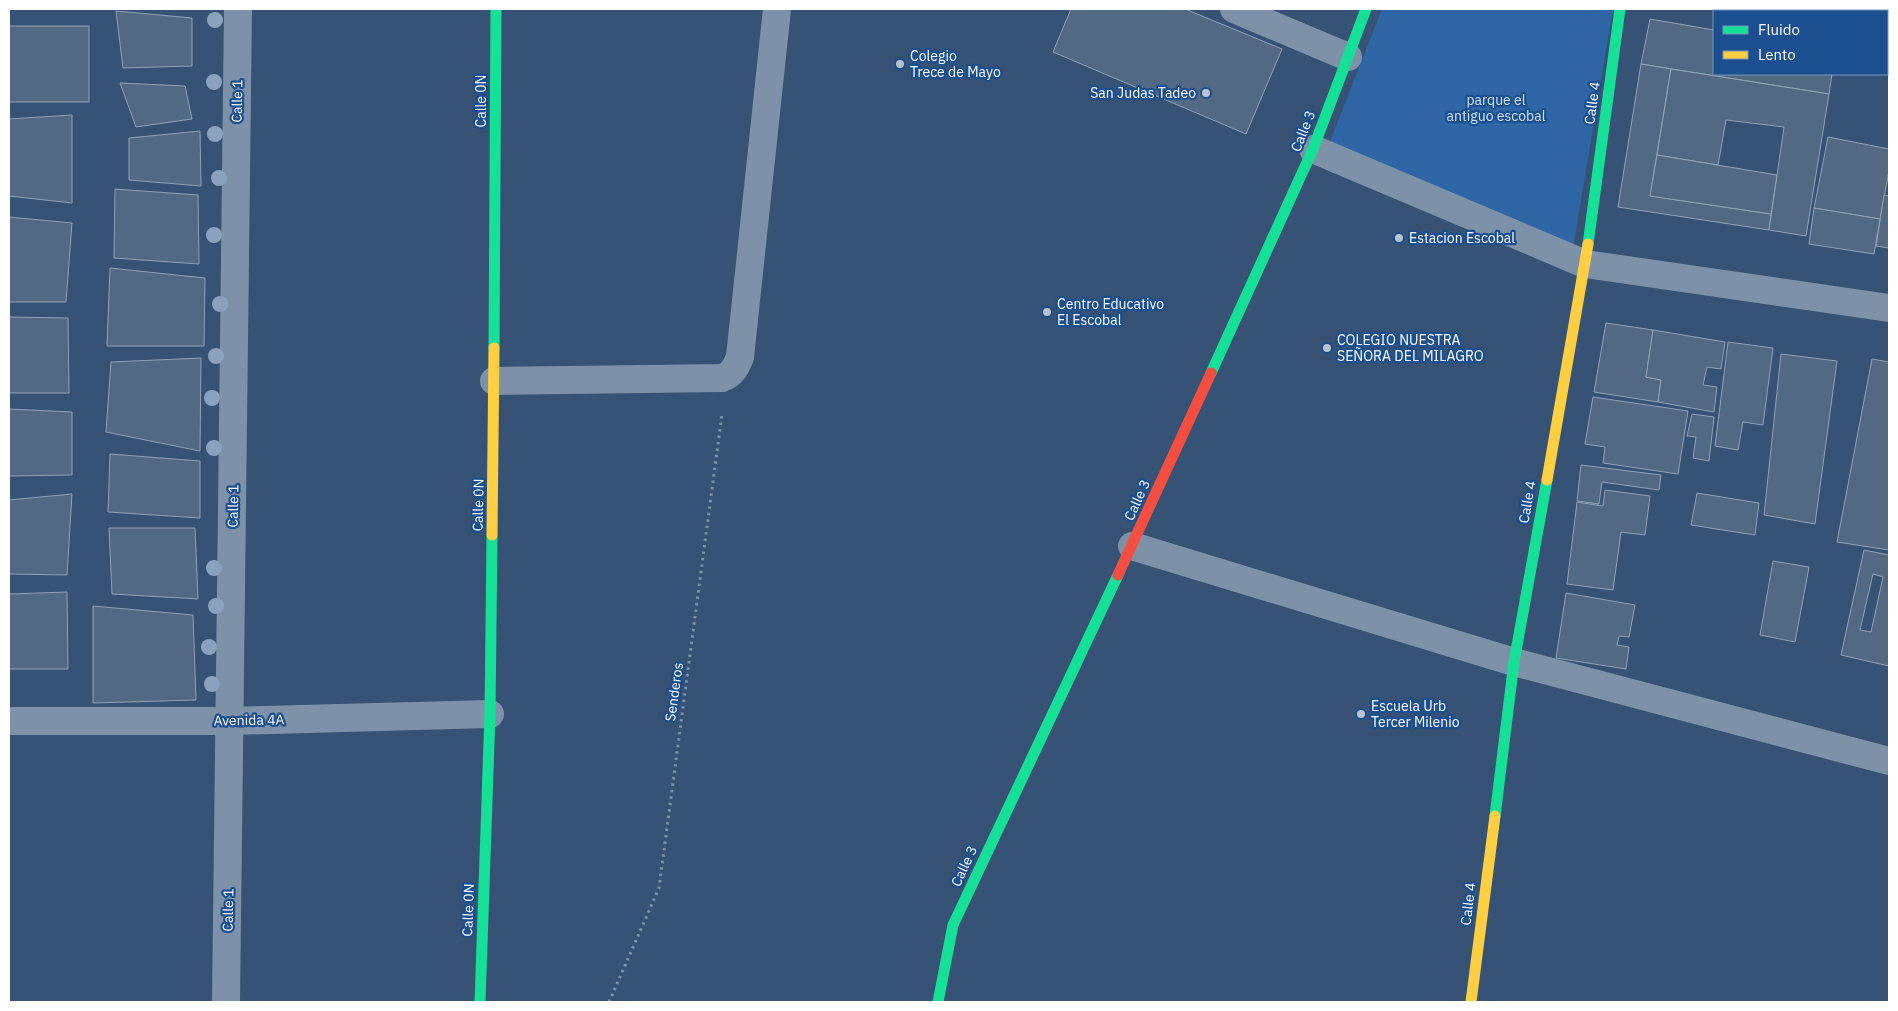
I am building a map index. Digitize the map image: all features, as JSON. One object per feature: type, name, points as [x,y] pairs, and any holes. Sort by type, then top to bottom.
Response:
[{"type":"street","name":"Calle 1","points":[[226,1002],[231,721],[238,9]]},
{"type":"street","name":"Calle 0N","points":[[480,1002],[490,714],[496,9]]},
{"type":"street","points":[[494,381],[722,378],[728,376],[736,368],[740,357],[777,9]]},
{"type":"street","points":[[1234,9],[1348,57]]},
{"type":"street","name":"Calle 3","points":[[938,1002],[953,925],[1132,546],[1313,149],[1366,9]]},
{"type":"street","name":"Calle 4","points":[[1471,1002],[1514,662],[1585,264],[1620,9]]},
{"type":"street","points":[[1313,149],[1585,264],[1889,308]]},
{"type":"street","points":[[1132,546],[1514,662],[1889,762]]},
{"type":"street","name":"Avenida 4A","points":[[9,721],[231,721],[490,714]]},
{"type":"path","name":"Senderos","points":[[609,1002],[659,888],[728,376]]},
{"type":"green space","name":"parque el antiguo escobal","points":[[1382,9],[1613,9],[1573,248],[1329,144]]},
{"type":"building","name":"San Judas Tadeo","points":[[1071,9],[1185,9],[1282,49],[1246,134],[1053,52]]},
{"type":"building","points":[[116,11],[192,18],[192,66],[123,68]]},
{"type":"building","points":[[1650,19],[1713,30],[1713,75],[1832,75],[1829,94],[1641,64]]},
{"type":"building","points":[[9,26],[89,26],[89,102],[9,102]]},
{"type":"building","points":[[1641,64],[1671,69],[1650,196],[1771,214],[1769,230],[1618,207]]},
{"type":"building","points":[[1671,69],[1829,94],[1806,236],[1769,230],[1784,127],[1726,120],[1718,165],[1657,155]]},
{"type":"building","points":[[120,83],[185,86],[192,119],[136,127]]},
{"type":"building","points":[[72,115],[72,203],[9,196],[9,119]]},
{"type":"building","points":[[200,131],[201,186],[129,180],[129,138]]},
{"type":"building","points":[[1828,137],[1889,149],[1889,171],[1880,219],[1814,208]]},
{"type":"building","points":[[1657,155],[1777,175],[1771,214],[1650,196]]},
{"type":"building","points":[[115,189],[198,195],[199,264],[114,258]]},
{"type":"building","points":[[1884,195],[1889,196],[1889,248],[1876,246]]},
{"type":"building","points":[[1814,208],[1880,219],[1874,254],[1809,244]]},
{"type":"building","points":[[9,217],[72,223],[66,302],[9,302]]},
{"type":"building","points":[[110,268],[205,278],[204,346],[107,346]]},
{"type":"building","points":[[9,317],[68,318],[69,393],[9,393]]},
{"type":"building","points":[[1606,323],[1653,330],[1646,377],[1661,380],[1658,402],[1594,392]]},
{"type":"building","points":[[1653,330],[1725,342],[1721,369],[1707,367],[1703,385],[1717,387],[1714,412],[1658,402],[1661,380],[1646,377]]},
{"type":"building","points":[[1728,342],[1773,348],[1763,425],[1743,422],[1738,450],[1715,446]]},
{"type":"building","points":[[1781,354],[1837,361],[1815,524],[1764,515]]},
{"type":"building","points":[[201,358],[200,451],[106,432],[111,362]]},
{"type":"building","points":[[1872,359],[1889,362],[1889,550],[1837,542]]},
{"type":"building","points":[[1593,397],[1688,411],[1678,474],[1603,463],[1605,447],[1585,444]]},
{"type":"building","points":[[9,409],[72,412],[72,475],[9,476]]},
{"type":"building","points":[[1692,414],[1714,417],[1709,461],[1693,458],[1696,437],[1687,436]]},
{"type":"building","points":[[110,454],[200,461],[200,518],[108,512]]},
{"type":"building","points":[[1581,465],[1661,475],[1659,490],[1602,482],[1599,504],[1577,501]]},
{"type":"building","points":[[1605,490],[1650,496],[1645,535],[1621,532],[1613,590],[1567,584],[1577,502],[1603,506]]},
{"type":"building","points":[[1697,493],[1759,503],[1755,535],[1691,525]]},
{"type":"building","points":[[72,494],[67,575],[9,574],[9,500]]},
{"type":"building","points":[[109,528],[195,528],[198,599],[112,594]]},
{"type":"building","points":[[1864,550],[1889,555],[1889,666],[1841,655]],"holes":[[[1873,574],[1883,577],[1871,632],[1860,630]]]},
{"type":"building","points":[[1773,561],[1809,567],[1795,642],[1760,635]]},
{"type":"building","points":[[67,592],[68,669],[9,669],[9,594]]},
{"type":"building","points":[[1566,593],[1635,605],[1629,637],[1619,636],[1617,645],[1629,647],[1626,669],[1556,658]]},
{"type":"building","points":[[93,606],[193,615],[196,700],[93,703]]},
{"type":"traffic: fast","points":[[494,348],[496,9]]},
{"type":"traffic: fast","points":[[1211,373],[1313,149],[1366,9]]},
{"type":"traffic: fast","points":[[1588,244],[1620,9]]},
{"type":"traffic: fast","points":[[1495,816],[1514,662],[1547,480]]},
{"type":"traffic: fast","points":[[480,1002],[490,714],[492,535]]},
{"type":"traffic: fast","points":[[938,1002],[953,925],[1118,575]]},
{"type":"traffic: slow","points":[[1547,480],[1588,244]]},
{"type":"traffic: slow","points":[[492,535],[494,348]]},
{"type":"traffic: slow","points":[[1471,1002],[1495,816]]},
{"type":"traffic: jam","points":[[1118,575],[1211,373]]},
{"type":"place","name":"Colegio Trece de Mayo","points":[[900,64]]},
{"type":"place","name":"San Judas Tadeo","points":[[1206,93]]},
{"type":"place","name":"Estacion Escobal","points":[[1399,238]]},
{"type":"place","name":"Centro Educativo El Escobal","points":[[1047,312]]},
{"type":"place","name":"COLEGIO NUESTRA SEÑORA DEL MILAGRO","points":[[1327,348]]},
{"type":"place","name":"Escuela Urb Tercer Milenio","points":[[1361,714]]}]
